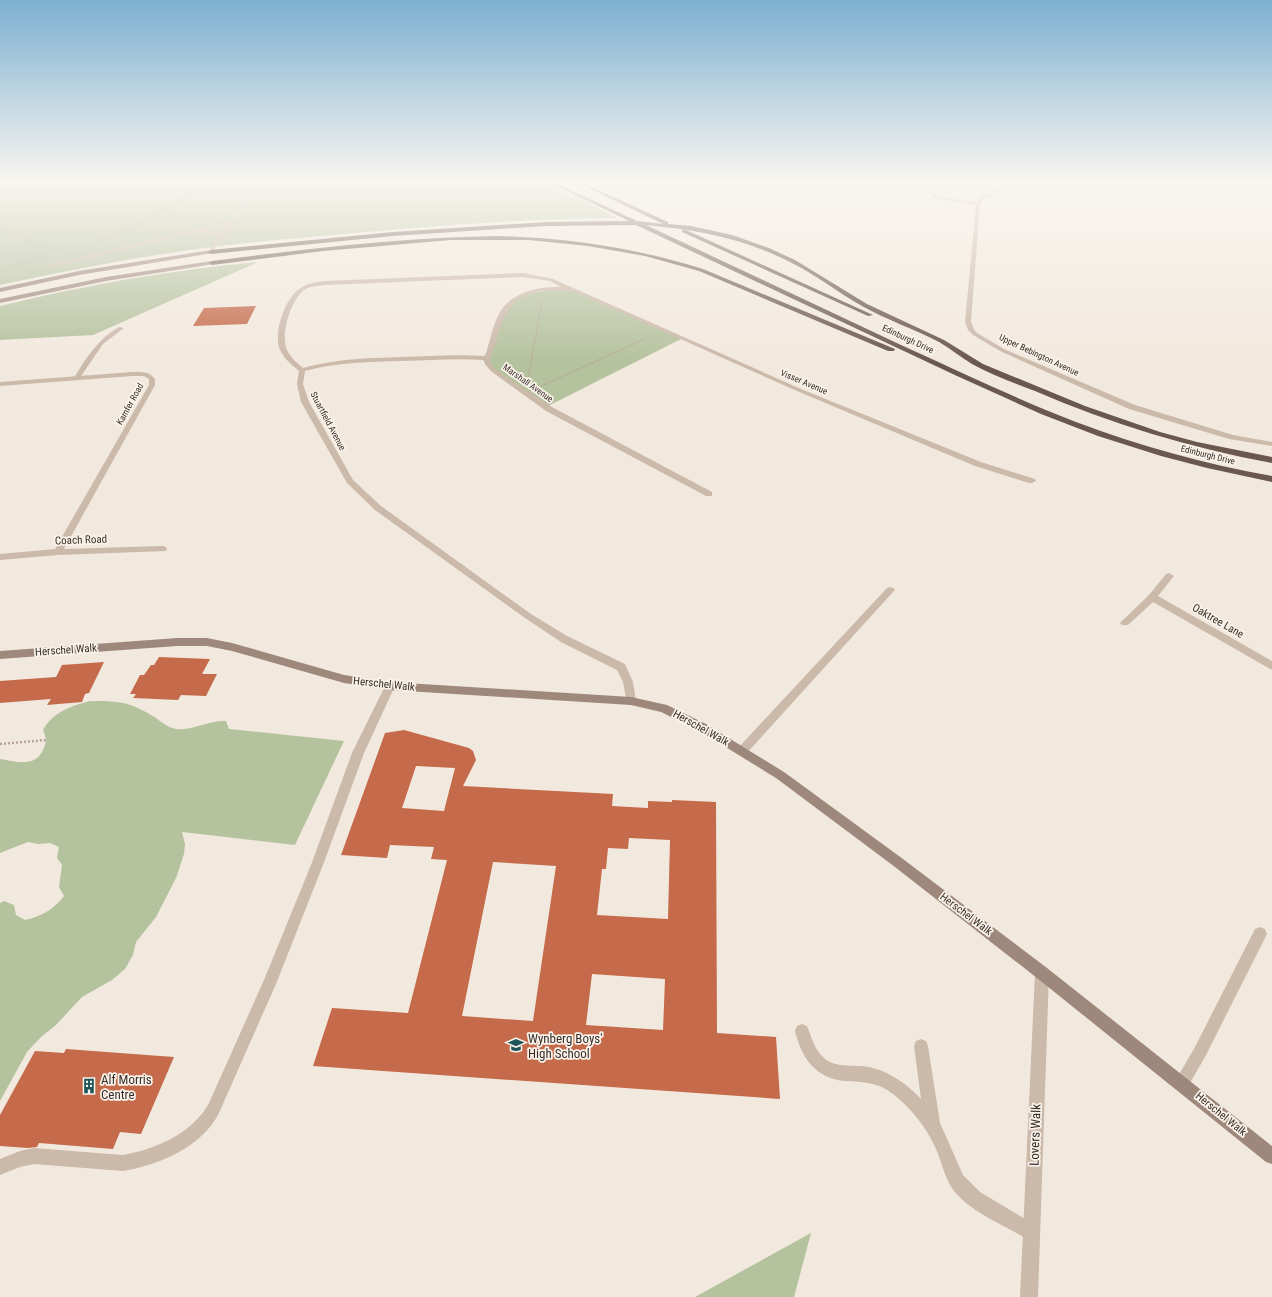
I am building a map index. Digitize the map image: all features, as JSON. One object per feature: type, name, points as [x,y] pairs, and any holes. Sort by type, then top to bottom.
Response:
[{"type":"highway","points":[[211,252],[311,243]]},
{"type":"highway","points":[[212,263],[262,256],[406,243]]},
{"type":"highway","points":[[577,243],[608,246],[657,256],[701,270],[870,342],[961,375]]},
{"type":"highway","name":"Edinburgh Drive","points":[[676,243],[961,375],[1045,412],[1101,434],[1174,457],[1272,479]]},
{"type":"highway","name":"Edinburgh Drive","points":[[709,243],[980,365],[1114,420],[1170,438],[1227,452],[1272,460]]},
{"type":"highway","points":[[748,243],[767,249],[811,272],[865,305],[909,324],[942,341],[980,365]]},
{"type":"highway","points":[[211,252],[228,257],[262,256]]},
{"type":"main road","points":[[191,255],[214,244]]},
{"type":"main road","points":[[0,290],[75,274],[211,252]]},
{"type":"main road","points":[[182,267],[211,252]]},
{"type":"main road","points":[[0,301],[72,285],[212,263]]},
{"type":"main road","name":"Herschel Walk","points":[[0,655],[177,642],[207,642],[232,647],[344,679],[390,686],[631,701],[662,708],[702,727],[780,774],[900,863],[1042,973],[1272,1156]]},
{"type":"street","points":[[54,265],[149,243]]},
{"type":"street","name":"Upper Bebington Avenue","points":[[975,243],[968,322],[971,330],[975,334],[1002,350],[1132,407],[1232,437],[1272,444]]},
{"type":"street","points":[[211,252],[214,244]]},
{"type":"street","points":[[523,276],[536,278],[542,282],[544,289]]},
{"type":"street","points":[[523,276],[551,280],[574,290],[562,288],[544,289],[523,296],[507,306],[503,313],[487,358],[459,356],[352,361],[331,363],[302,370],[290,359],[282,346],[282,328],[296,294],[308,287],[325,283],[523,276]]},
{"type":"street","name":"Visser Avenue","points":[[574,290],[799,390],[978,464],[1032,481]]},
{"type":"street","points":[[77,378],[102,342],[112,332],[121,328]]},
{"type":"street","name":"Marshall Avenue","points":[[487,358],[489,366],[526,393],[579,426],[709,494]]},
{"type":"street","name":"Stuartfield Avenue","points":[[302,370],[300,384],[305,402],[350,481],[378,508],[528,616],[564,640],[621,666],[628,682],[631,701]]},
{"type":"street","name":"Kamfer Road","points":[[0,384],[132,374],[144,374],[150,376],[152,379],[152,385],[58,552]]},
{"type":"street","name":"Coach Road","points":[[0,557],[58,552],[163,549]]},
{"type":"street","points":[[1125,623],[1152,597],[1170,576]]},
{"type":"street","points":[[742,752],[890,590]]},
{"type":"street","name":"Oaktree Lane","points":[[1152,597],[1272,666]]},
{"type":"street","points":[[0,1167],[20,1159],[34,1156],[122,1164],[137,1161],[192,1135],[203,1125],[214,1108],[269,984],[317,865],[358,753],[390,686]]},
{"type":"street","points":[[1182,1083],[1200,1052],[1260,934]]},
{"type":"street","name":"Lovers Walk","points":[[1029,1297],[1042,973]]},
{"type":"street","points":[[802,1031],[805,1044],[811,1055],[829,1070],[838,1073],[873,1076],[890,1084],[911,1100],[925,1115],[933,1127],[942,1144],[953,1174],[969,1194],[1031,1232]]},
{"type":"street","points":[[921,1046],[933,1127]]},
{"type":"path","points":[[29,243],[61,251],[54,253]]},
{"type":"path","points":[[0,270],[48,255]]},
{"type":"path","points":[[526,393],[544,289]]},
{"type":"path","points":[[526,393],[664,330]]},
{"type":"path","points":[[0,744],[46,740]]},
{"type":"green space","points":[[0,243],[253,243],[113,262],[0,285]]},
{"type":"green space","points":[[258,262],[93,335],[0,340],[0,306],[64,291],[128,279],[193,269]]},
{"type":"green space","points":[[562,289],[574,291],[683,338],[546,407],[489,369],[482,358],[493,345],[502,316],[512,302],[536,292]]},
{"type":"green space","points":[[90,701],[108,701],[129,704],[143,710],[169,727],[178,729],[192,728],[212,722],[226,721],[229,729],[344,741],[295,845],[182,832],[185,844],[184,854],[176,878],[156,917],[136,942],[133,955],[125,969],[112,980],[82,997],[56,1025],[41,1037],[27,1052],[0,1101],[0,903],[4,901],[14,905],[16,915],[25,920],[37,917],[47,912],[64,896],[59,887],[62,865],[57,858],[59,847],[50,843],[38,844],[28,842],[0,853],[0,759],[25,762],[36,759],[41,754],[46,743],[43,730],[47,724],[57,714],[76,705]]},
{"type":"green space","points":[[811,1233],[794,1297],[695,1297]]},
{"type":"building","points":[[256,306],[247,324],[193,326],[204,308]]},
{"type":"building","points":[[159,657],[210,659],[202,674],[217,674],[206,696],[181,695],[178,700],[133,698],[136,694],[130,694],[140,675],[144,675],[151,665],[154,665]]},
{"type":"building","points":[[104,662],[89,693],[85,694],[82,702],[47,705],[51,699],[0,703],[0,681],[56,677],[62,665]]},
{"type":"building","points":[[404,730],[469,748],[473,751],[476,760],[463,786],[613,794],[612,806],[648,808],[648,801],[672,802],[672,800],[716,802],[717,1033],[776,1037],[780,1099],[313,1066],[332,1008],[408,1013],[447,860],[431,859],[434,847],[390,845],[387,858],[341,855],[385,733]],"holes":[[[416,766],[455,768],[444,811],[402,808]],[[629,838],[670,840],[668,919],[597,915],[602,869],[606,869],[608,848],[628,849]],[[493,862],[556,866],[533,1021],[462,1016]],[[592,974],[665,979],[663,1030],[586,1025]]]},
{"type":"building","name":"Alf Morris Centre","points":[[66,1049],[174,1057],[141,1134],[120,1132],[113,1149],[39,1143],[37,1147],[28,1148],[0,1146],[0,1115],[35,1051],[64,1053]]},
{"type":"place","name":"Wynberg Boys' High School","points":[[516,1045]]},
{"type":"place","name":"Alf Morris Centre","points":[[89,1086]]}]
